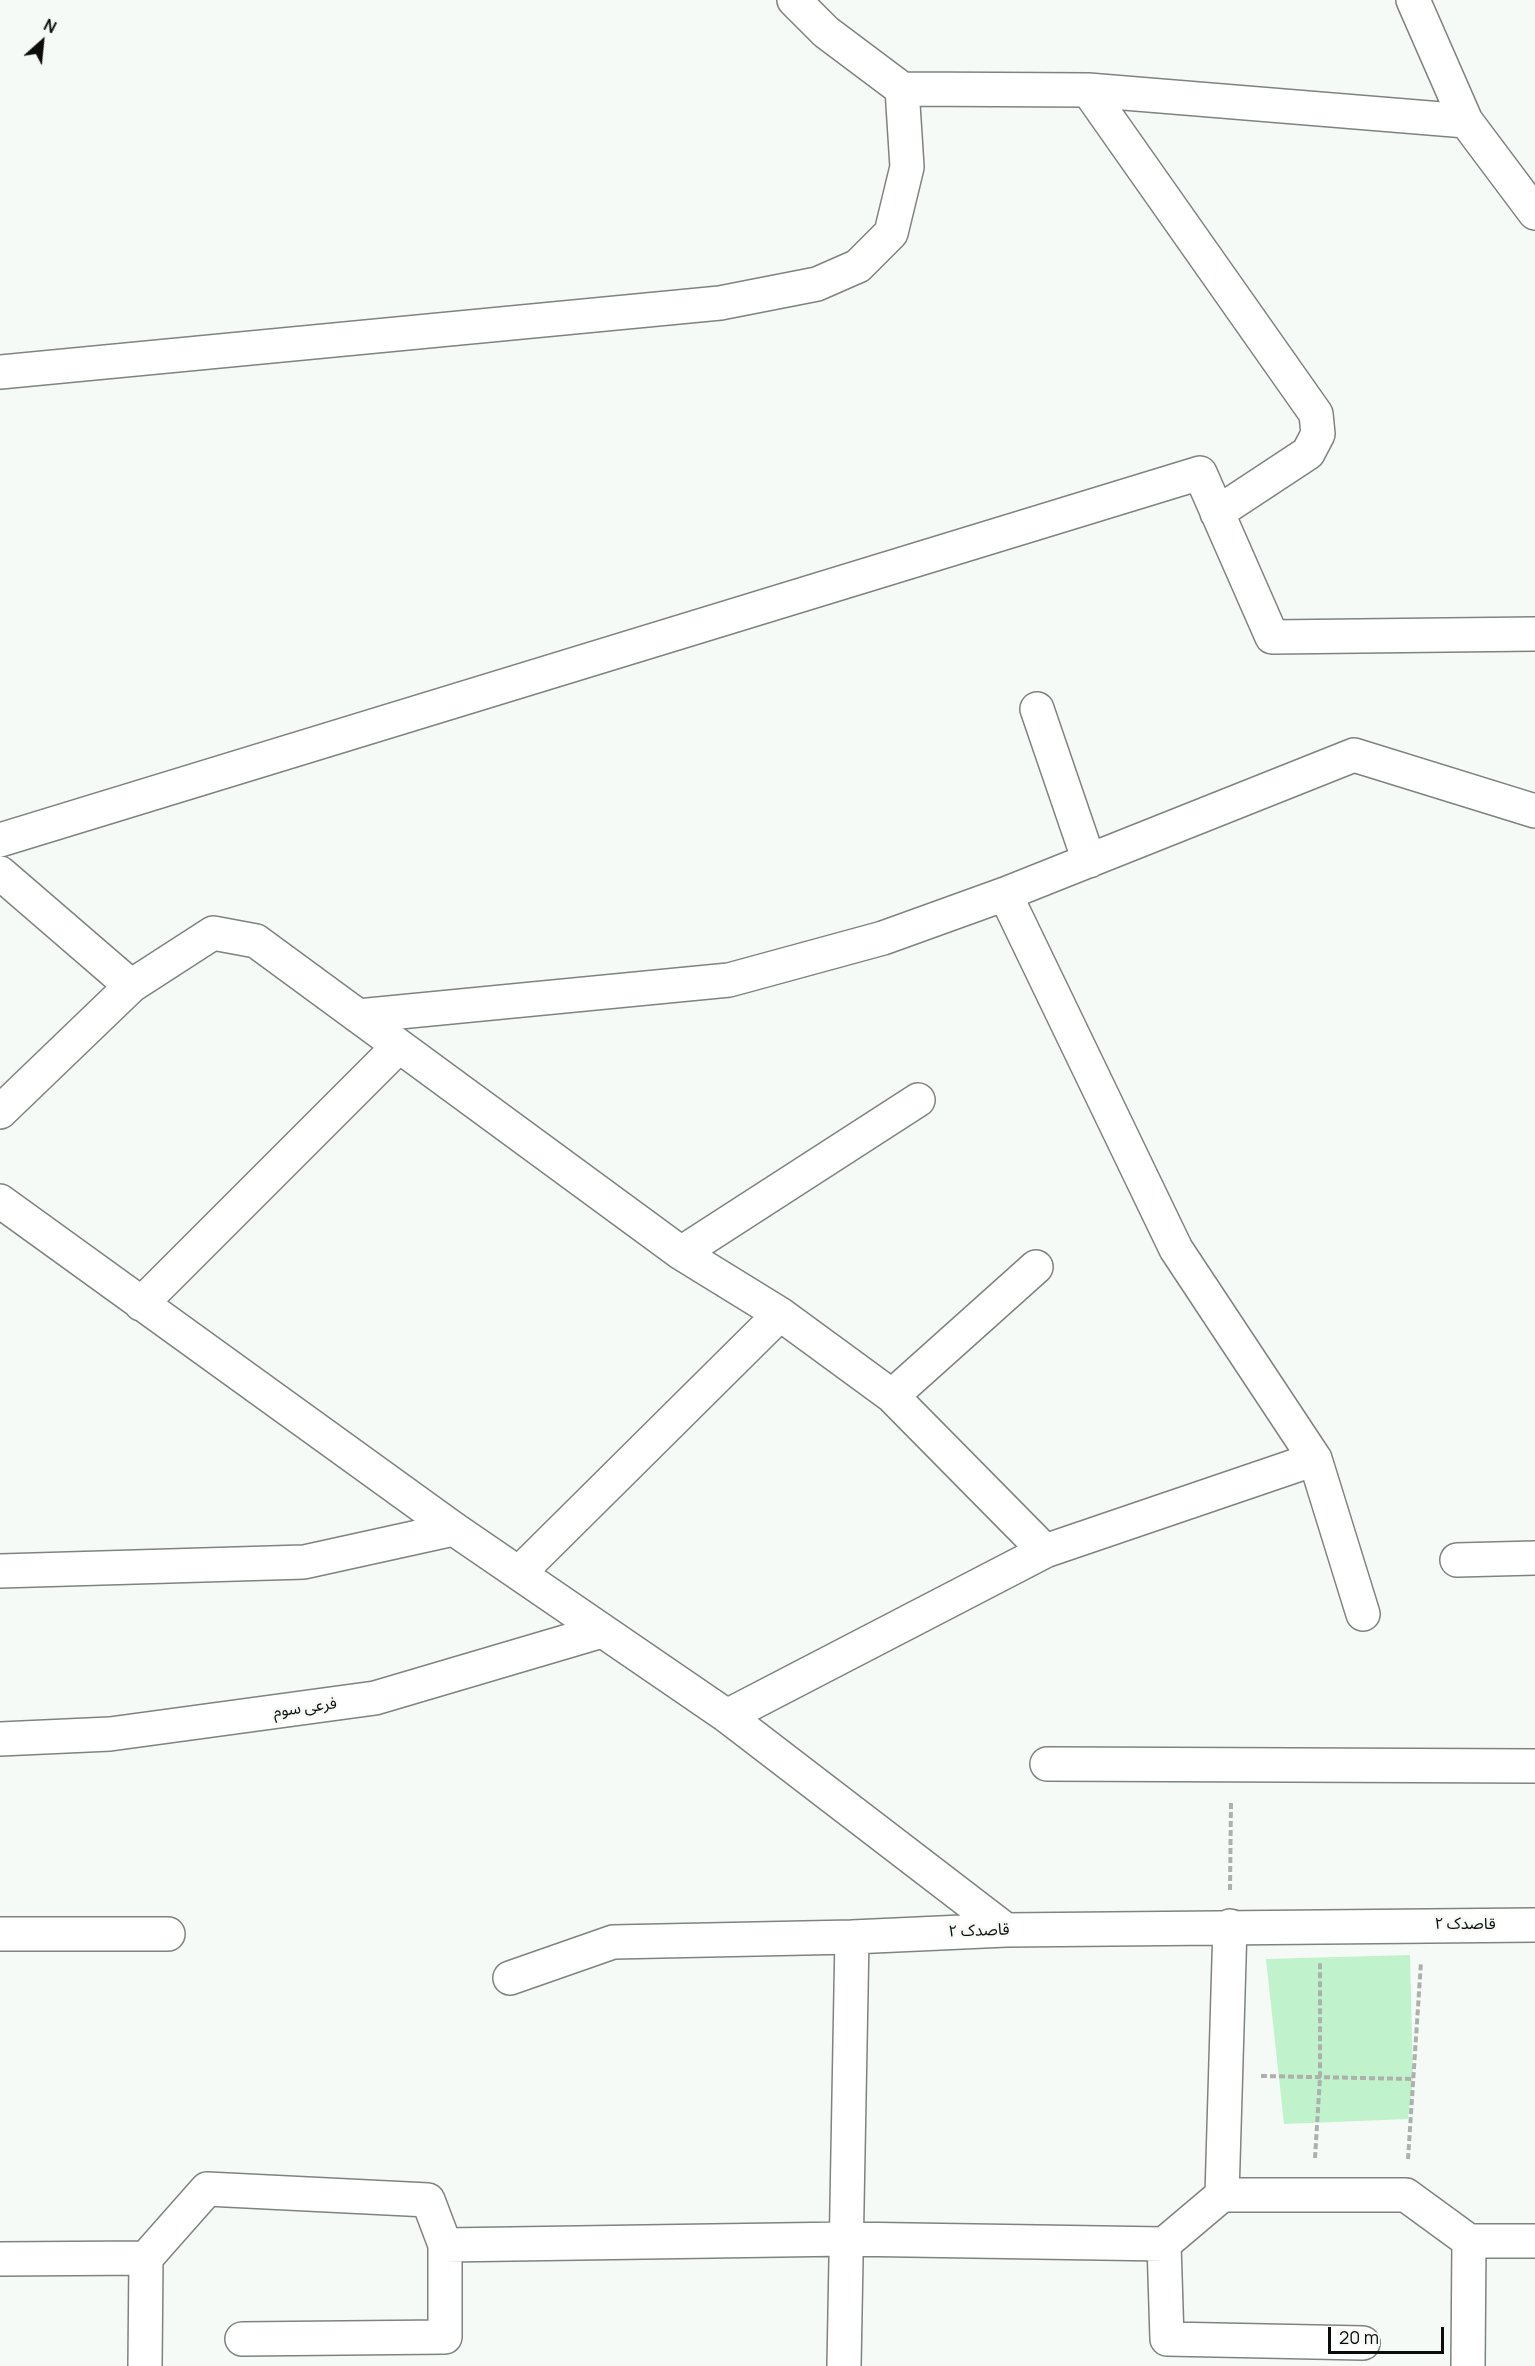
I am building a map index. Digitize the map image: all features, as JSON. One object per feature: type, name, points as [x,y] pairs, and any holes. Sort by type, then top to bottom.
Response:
[{"type":"street","points":[[794,0],[826,32],[902,89],[1088,90],[1466,121]]},
{"type":"street","points":[[1413,0],[1466,121],[1535,213]]},
{"type":"street","points":[[0,372],[720,303],[817,284],[858,266],[891,233],[907,167],[902,89]]},
{"type":"street","points":[[1088,90],[1316,414],[1318,434],[1308,453],[1218,513]]},
{"type":"street","points":[[0,840],[1200,473],[1272,637],[1535,634]]},
{"type":"street","points":[[1036,709],[1089,861]]},
{"type":"street","points":[[358,1016],[729,980],[883,938],[1005,894],[1354,755],[1535,811]]},
{"type":"street","points":[[0,873],[132,986]]},
{"type":"street","points":[[1005,894],[1176,1249],[1316,1459],[1363,1614]]},
{"type":"street","points":[[0,1112],[132,986],[213,933],[255,941],[681,1253],[780,1314],[892,1396],[1046,1551]]},
{"type":"street","points":[[141,1304],[399,1046]]},
{"type":"street","points":[[681,1253],[918,1100]]},
{"type":"street","points":[[0,1201],[454,1529],[727,1716],[1006,1930]]},
{"type":"street","points":[[892,1396],[1036,1267]]},
{"type":"street","points":[[519,1573],[780,1314]]},
{"type":"street","points":[[727,1716],[1046,1551],[1316,1459]]},
{"type":"street","points":[[0,1571],[304,1562],[454,1529]]},
{"type":"street","points":[[1457,1560],[1535,1558]]},
{"type":"street","name":"فرعی سوم","points":[[0,1739],[110,1734],[375,1698],[602,1631]]},
{"type":"street","points":[[1047,1764],[1535,1766]]},
{"type":"street","name":"قاصدک ۲","points":[[510,1978],[613,1942],[852,1937],[1006,1930],[1230,1926],[1535,1925]]},
{"type":"street","points":[[1222,2194],[1230,1926]]},
{"type":"street","points":[[0,1934],[168,1934]]},
{"type":"street","points":[[844,2366],[852,1937]]},
{"type":"street","points":[[144,2366],[146,2258],[207,2189],[428,2200],[446,2245],[446,2337],[242,2339]]},
{"type":"street","points":[[446,2245],[846,2239],[1164,2244],[1222,2194],[1406,2195],[1469,2241],[1535,2241]]},
{"type":"street","points":[[1468,2366],[1469,2241]]},
{"type":"street","points":[[1164,2244],[1167,2338],[1363,2343]]},
{"type":"street","points":[[0,2259],[146,2258]]},
{"type":"path","points":[[1230,1926],[1232,1765]]},
{"type":"path","points":[[1406,2195],[1423,1925]]},
{"type":"path","points":[[1313,2195],[1320,2077],[1320,1926]]},
{"type":"path","points":[[1226,2075],[1413,2079]]},
{"type":"green space","points":[[1410,1955],[1413,2079],[1408,2119],[1284,2124],[1266,1959]]}]
